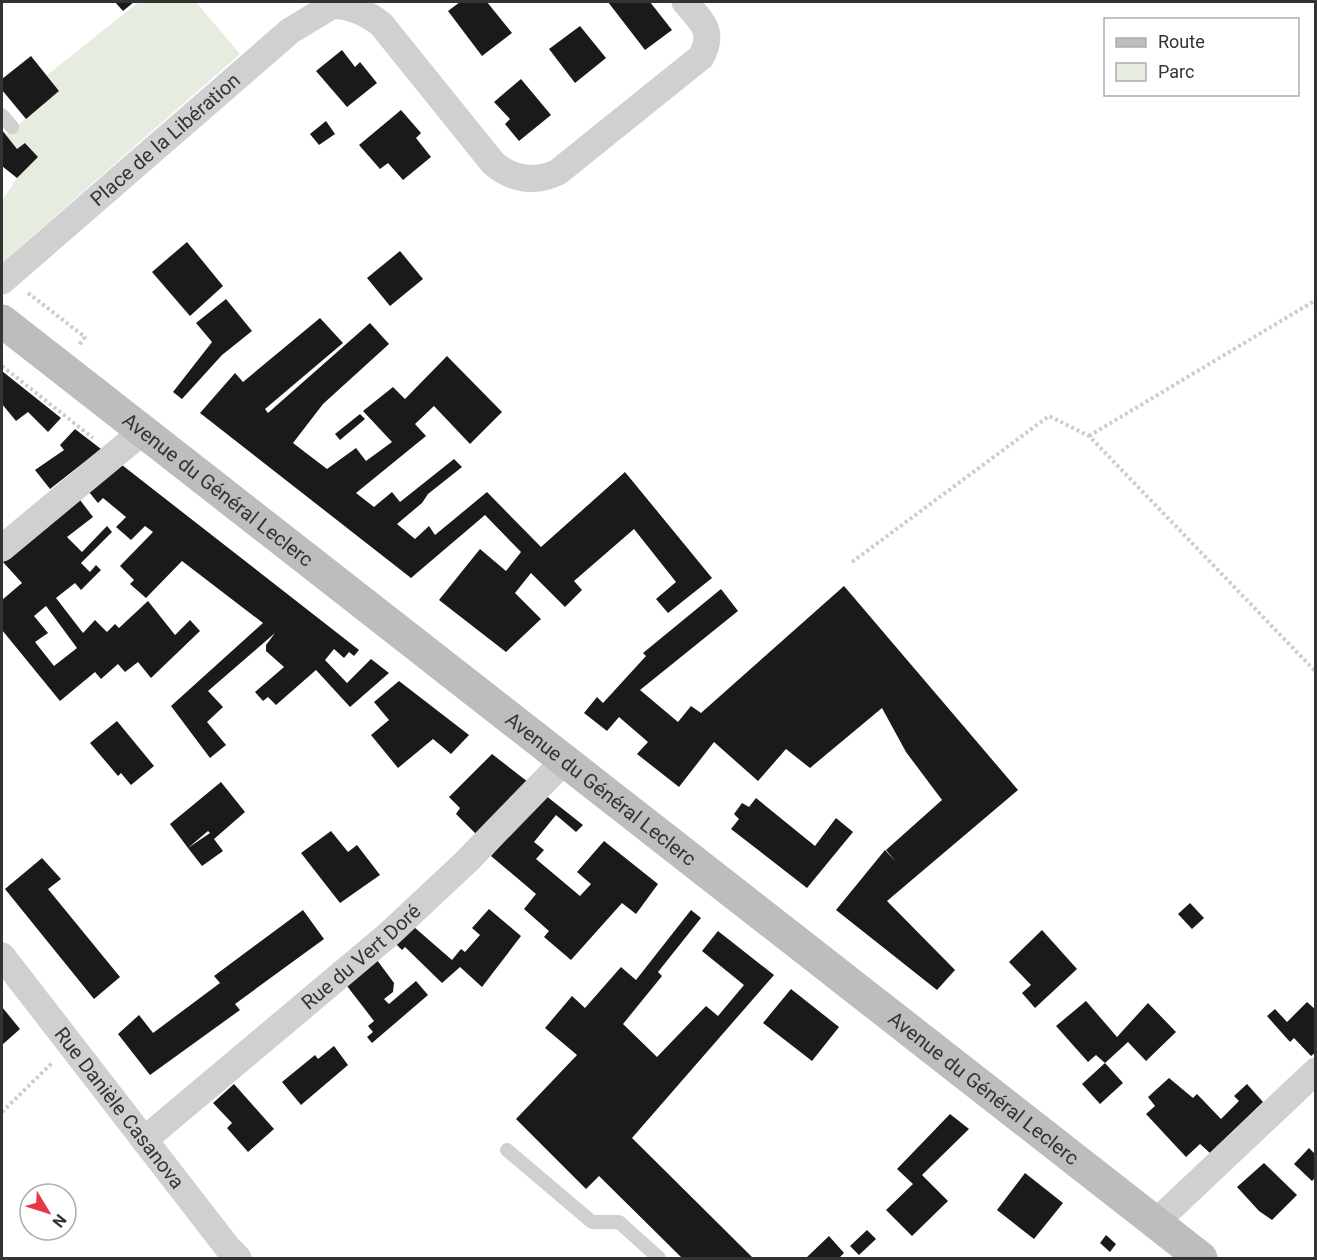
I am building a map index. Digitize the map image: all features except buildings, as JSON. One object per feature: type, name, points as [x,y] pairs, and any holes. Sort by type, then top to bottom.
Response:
[{"type":"main road","name":"Avenue du Général Leclerc","points":[[2,321],[565,760],[775,927],[1202,1258]]},
{"type":"street","points":[[331,4],[356,9],[370,15],[381,24],[493,163],[503,172],[530,179],[546,178],[558,172],[701,57],[708,43],[705,27],[685,2]]},
{"type":"street","name":"Place de la Libération","points":[[2,281],[290,31],[331,4]]},
{"type":"street","points":[[2,548],[142,432]]},
{"type":"street","name":"Rue du Vert Doré","points":[[144,1140],[388,935],[467,861],[565,760]]},
{"type":"street","name":"Rue Danièle Casanova","points":[[2,956],[70,1046],[238,1258]]},
{"type":"street","points":[[1156,1222],[1316,1071]]},
{"type":"lane","points":[[2,115],[12,127]]},
{"type":"lane","points":[[507,1150],[592,1222],[619,1222],[656,1258]]},
{"type":"path","points":[[1089,436],[1316,300]]},
{"type":"path","points":[[2,366],[116,455]]},
{"type":"path","points":[[852,562],[1049,416],[1089,436],[1316,672]]},
{"type":"path","points":[[2,1112],[70,1046]]},
{"type":"green space","points":[[139,2],[196,2],[240,54],[4,261],[2,259],[2,201],[17,178],[38,157],[26,143],[17,149],[6,135],[59,91],[47,75]]}]
